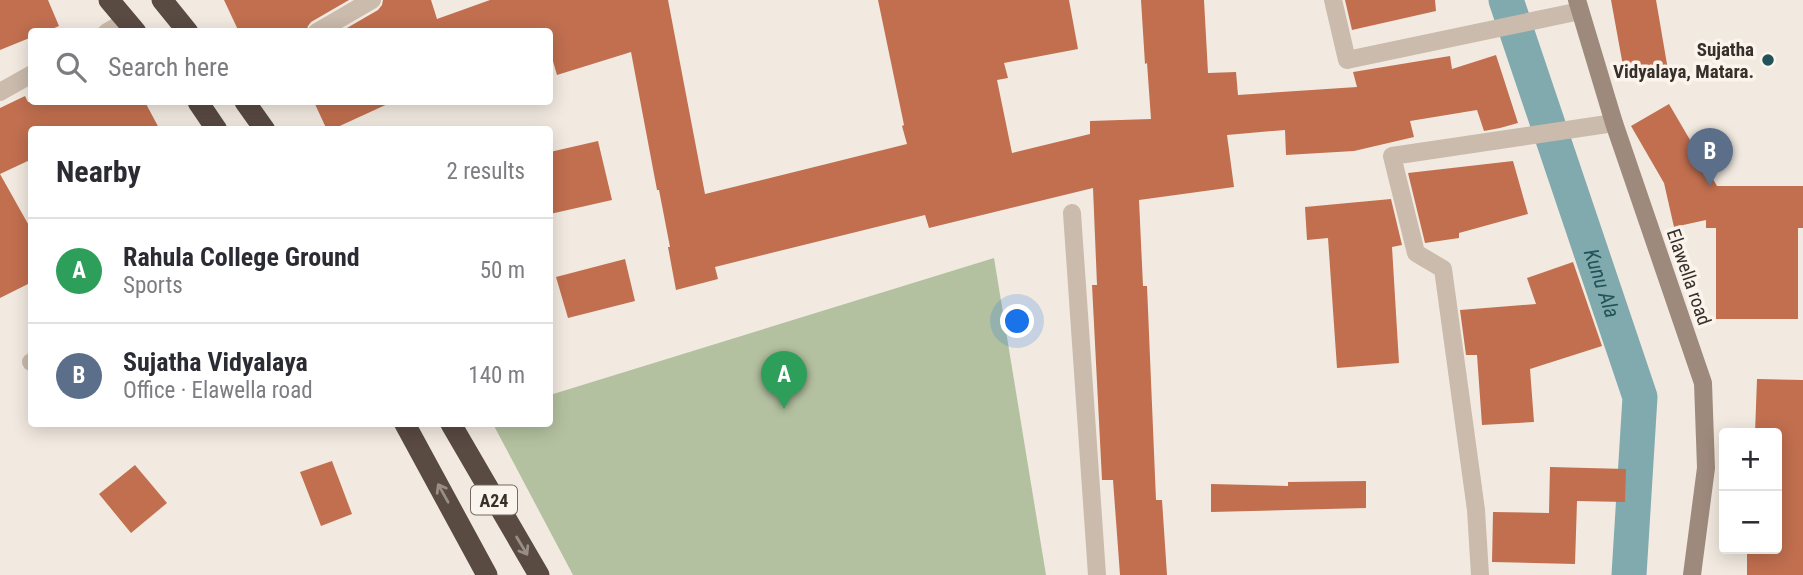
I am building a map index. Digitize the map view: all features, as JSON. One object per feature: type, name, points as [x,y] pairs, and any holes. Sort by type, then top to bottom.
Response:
[{"type":"highway","points":[[108,0],[131,26]]},
{"type":"highway","points":[[162,0],[185,28]]},
{"type":"highway","points":[[200,105],[215,126]]},
{"type":"highway","points":[[247,105],[262,126]]},
{"type":"highway","name":"A24","points":[[407,427],[486,575]]},
{"type":"highway","name":"A24","points":[[453,427],[539,575]]},
{"type":"street","points":[[324,28],[372,0]]},
{"type":"street","points":[[1333,0],[1347,60],[1578,5]]},
{"type":"street","name":"Elawella road","points":[[1578,5],[1614,123],[1703,383],[1706,468],[1692,575]]},
{"type":"street","points":[[0,92],[28,76]]},
{"type":"street","points":[[1480,575],[1476,510],[1443,269],[1416,253],[1392,156],[1614,123]]},
{"type":"street","points":[[1072,213],[1097,575]]},
{"type":"green space","points":[[994,258],[1046,575],[573,575],[495,427],[553,427],[553,394]]},
{"type":"building","points":[[0,0],[48,0],[59,26],[28,28],[28,39],[0,50]]},
{"type":"building","points":[[224,0],[349,0],[311,22],[307,28],[237,28]]},
{"type":"building","points":[[383,0],[431,0],[437,19],[490,0],[668,0],[705,194],[907,144],[878,0],[1069,0],[1078,49],[1004,63],[1008,78],[997,80],[1012,153],[1090,134],[1090,121],[1151,119],[1141,0],[1204,0],[1208,73],[1236,72],[1238,95],[1357,87],[1353,72],[1450,56],[1452,69],[1496,55],[1518,123],[1484,131],[1477,110],[1410,121],[1414,137],[1354,151],[1286,155],[1285,130],[1227,135],[1234,187],[1139,200],[1143,286],[1147,286],[1156,500],[1162,500],[1167,575],[1120,575],[1113,480],[1102,480],[1092,285],[1097,285],[1093,188],[929,228],[925,215],[715,267],[718,279],[676,290],[631,52],[557,75],[553,61],[553,28],[347,28],[382,5]]},
{"type":"building","points":[[1345,0],[1435,0],[1436,11],[1352,30]]},
{"type":"building","points":[[1611,0],[1656,0],[1668,70],[1625,77]]},
{"type":"building","points":[[25,96],[28,105],[147,105],[158,126],[28,126],[28,161],[0,174],[0,108]]},
{"type":"building","points":[[1669,104],[1717,186],[1803,186],[1803,228],[1798,228],[1798,319],[1716,319],[1716,228],[1706,228],[1706,220],[1674,227],[1664,183],[1631,126]]},
{"type":"building","points":[[315,105],[385,105],[340,126],[325,126]]},
{"type":"building","points":[[598,141],[612,200],[553,213],[553,151]]},
{"type":"building","points":[[1513,161],[1528,214],[1459,233],[1459,238],[1425,243],[1408,173]]},
{"type":"building","points":[[0,174],[28,224],[28,284],[0,298]]},
{"type":"building","points":[[1391,199],[1402,245],[1392,247],[1399,363],[1337,368],[1328,238],[1307,240],[1305,207]]},
{"type":"building","points":[[625,259],[635,301],[568,318],[556,277]]},
{"type":"building","points":[[1573,262],[1602,346],[1530,369],[1534,422],[1482,425],[1477,355],[1466,355],[1460,310],[1536,304],[1527,278]]},
{"type":"building","points":[[1757,379],[1803,380],[1803,575],[1747,575],[1747,554],[1782,554],[1782,428],[1755,428]]},
{"type":"building","points":[[332,461],[352,514],[321,526],[300,472]]},
{"type":"building","points":[[135,465],[167,503],[131,533],[99,494]]},
{"type":"building","points":[[1550,467],[1626,469],[1625,502],[1577,501],[1575,564],[1492,562],[1493,512],[1549,513]]},
{"type":"building","points":[[1366,481],[1366,508],[1211,512],[1211,484],[1288,486],[1288,482]]},
{"type":"waterway","name":"Kunu Ala","points":[[1506,0],[1640,397],[1629,575]]},
{"type":"place","name":"Sujatha Vidyalaya, Matara.","points":[[1768,60]]},
{"type":"place","name":"Sujatha Vidyalaya","points":[[1710,186]]},
{"type":"place","name":"Rahula College Ground","points":[[784,409]]}]
